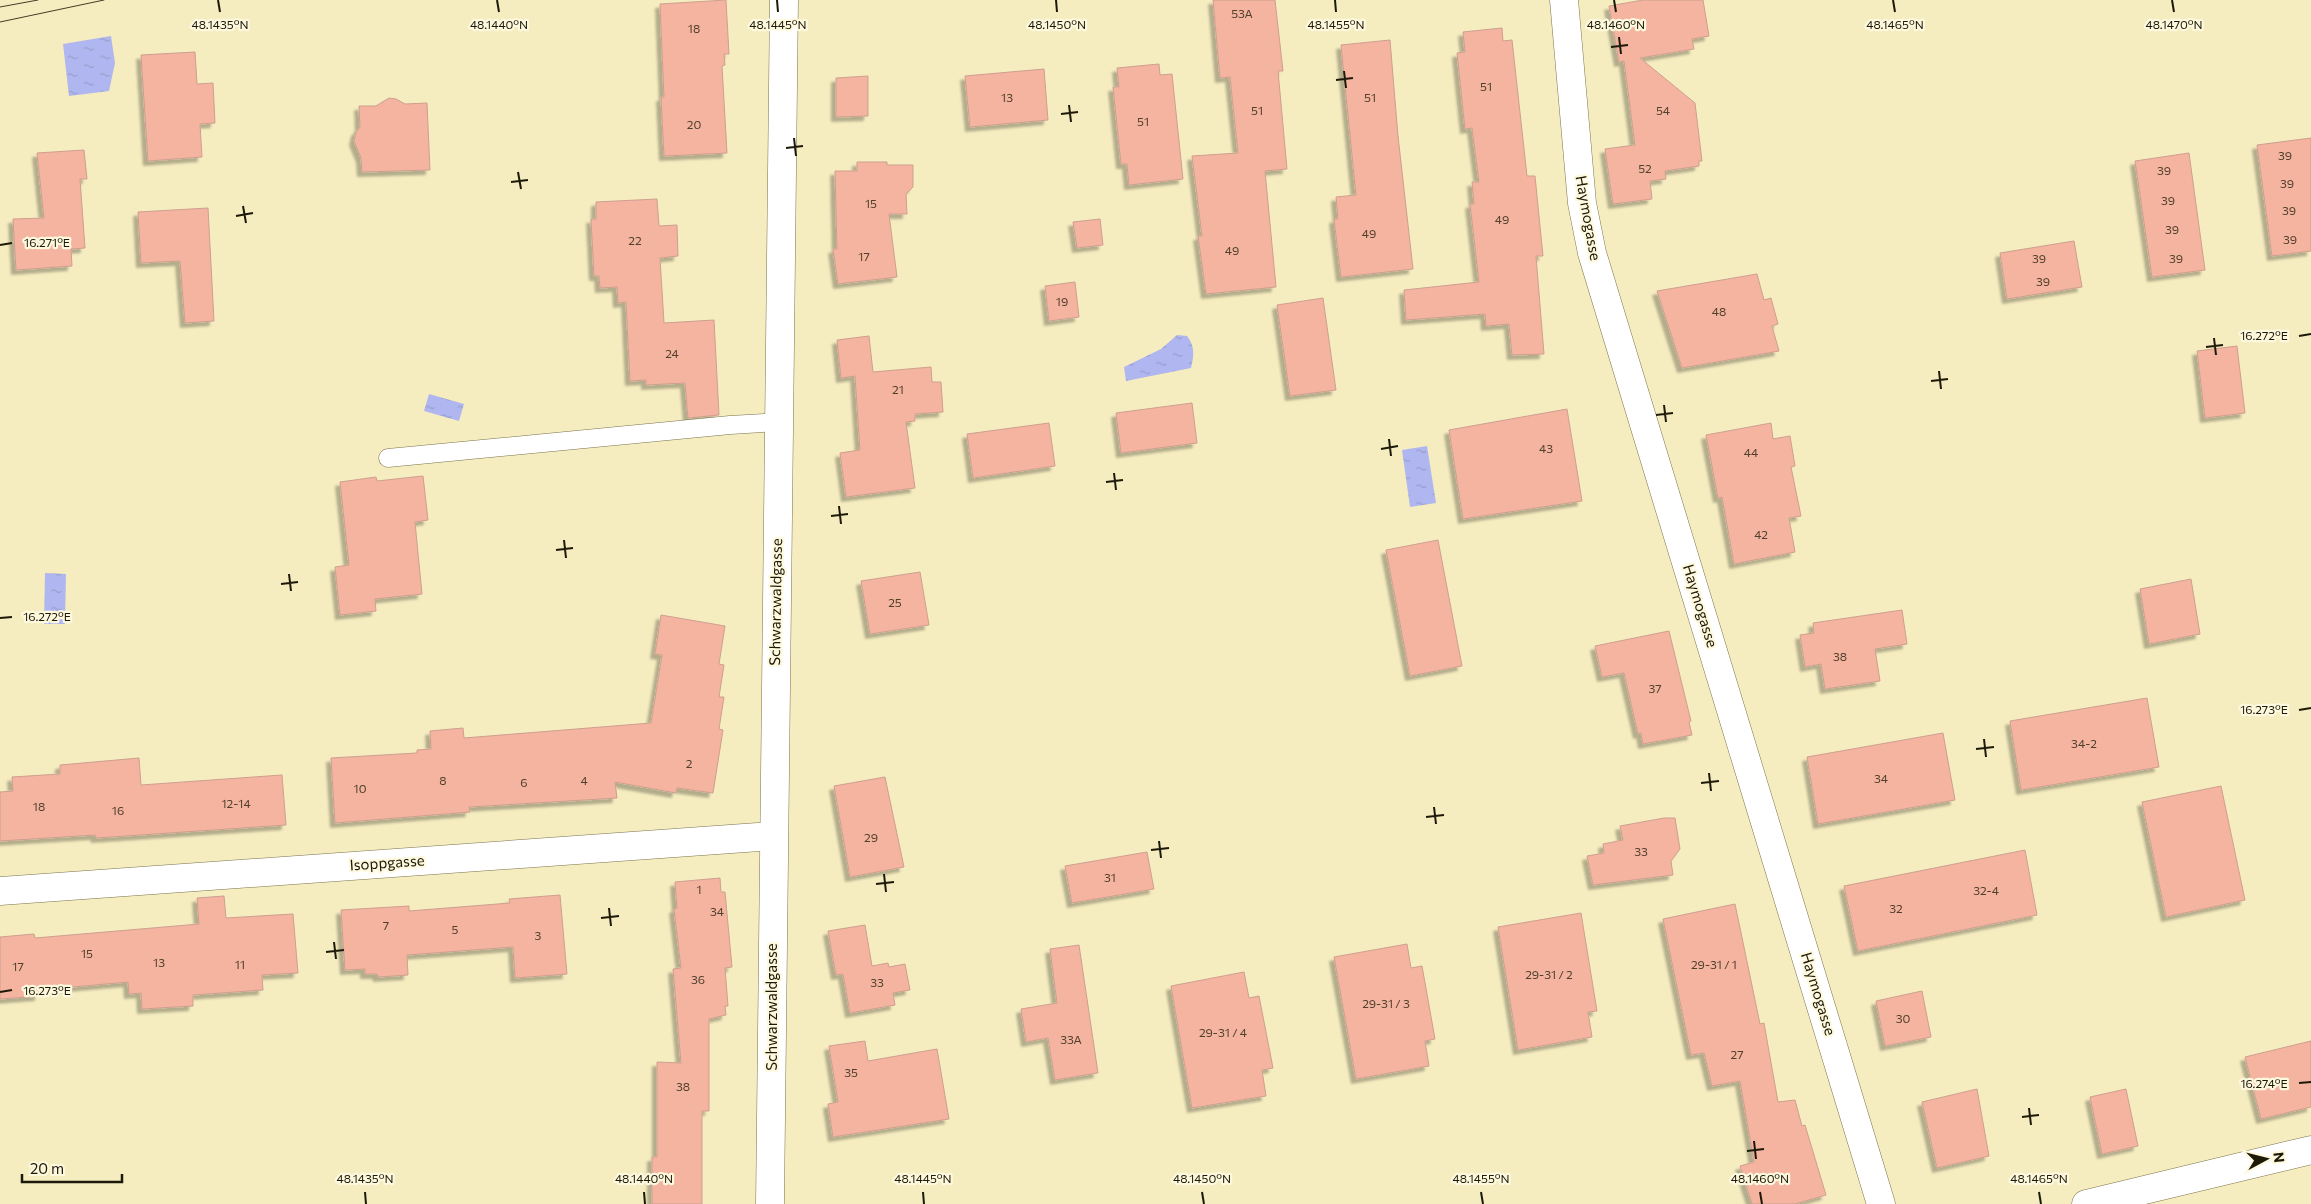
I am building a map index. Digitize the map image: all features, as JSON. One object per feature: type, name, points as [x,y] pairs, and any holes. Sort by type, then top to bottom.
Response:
[{"type":"street","name":"Schwarzwaldgasse","points":[[770,1204],[784,0]]},
{"type":"street","name":"Haymogasse","points":[[1564,0],[1582,203],[1592,253],[1881,1204]]},
{"type":"street","name":"Isoppgasse","points":[[0,891],[773,836]]},
{"type":"street","points":[[2086,1204],[2311,1150]]},
{"type":"lane","points":[[388,458],[730,425],[779,422]]},
{"type":"water","points":[[111,36],[115,63],[109,91],[69,96],[63,44]]},
{"type":"water","points":[[1177,335],[1187,336],[1193,347],[1191,368],[1126,381],[1124,367],[1161,349]]},
{"type":"water","points":[[429,394],[464,404],[459,421],[424,411]]},
{"type":"water","points":[[1427,446],[1436,503],[1410,507],[1402,450]]},
{"type":"water","points":[[45,573],[66,574],[65,624],[44,624]]},
{"type":"building","points":[[726,0],[729,54],[724,54],[725,65],[722,66],[727,153],[664,156],[661,97],[664,97],[660,4]]},
{"type":"building","points":[[1213,0],[1275,0],[1283,71],[1278,71],[1287,169],[1265,171],[1276,287],[1206,294],[1198,236],[1202,236],[1192,156],[1238,153],[1230,77],[1220,78]]},
{"type":"building","points":[[1643,0],[1703,0],[1709,36],[1692,39],[1694,49],[1640,58],[1695,103],[1702,161],[1699,161],[1699,166],[1665,171],[1666,179],[1650,181],[1652,199],[1613,204],[1605,149],[1635,145],[1624,61],[1619,62],[1609,6]]},
{"type":"building","points":[[1502,28],[1503,41],[1512,40],[1527,176],[1535,176],[1543,256],[1536,256],[1544,354],[1512,355],[1509,324],[1486,326],[1485,314],[1406,320],[1404,290],[1479,282],[1470,204],[1474,204],[1472,182],[1479,182],[1472,128],[1465,129],[1457,53],[1465,52],[1463,32]]},
{"type":"building","points":[[1390,40],[1398,136],[1413,269],[1341,277],[1334,219],[1338,219],[1336,197],[1356,195],[1341,45]]},
{"type":"building","points":[[195,52],[197,84],[213,83],[215,123],[200,124],[202,157],[148,161],[141,55]]},
{"type":"building","points":[[1159,64],[1160,75],[1172,74],[1183,179],[1129,185],[1127,164],[1121,164],[1113,87],[1119,87],[1117,68]]},
{"type":"building","points":[[1044,69],[1048,120],[970,127],[965,76]]},
{"type":"building","points":[[868,76],[868,116],[836,117],[836,78]]},
{"type":"building","points":[[389,98],[396,99],[405,104],[427,103],[430,170],[362,172],[361,158],[354,141],[356,132],[360,127],[359,106],[376,106]]},
{"type":"building","points":[[2311,138],[2311,251],[2272,256],[2257,145]]},
{"type":"building","points":[[84,150],[87,179],[80,179],[85,248],[71,249],[72,266],[16,270],[13,219],[44,218],[37,153]]},
{"type":"building","points":[[2189,153],[2205,270],[2152,277],[2135,161]]},
{"type":"building","points":[[857,162],[887,162],[887,165],[913,165],[913,187],[906,194],[907,214],[889,214],[897,277],[838,284],[833,249],[837,249],[835,171],[857,171]]},
{"type":"building","points":[[657,199],[659,226],[677,225],[678,256],[660,258],[664,323],[714,320],[719,415],[688,418],[685,383],[646,385],[646,380],[630,381],[626,302],[618,303],[617,287],[600,288],[599,276],[594,276],[591,219],[596,219],[596,202]]},
{"type":"building","points":[[208,208],[214,321],[185,323],[180,261],[141,263],[138,212]]},
{"type":"building","points":[[1100,219],[1103,245],[1077,248],[1073,222]]},
{"type":"building","points":[[2074,241],[2082,287],[2007,299],[2000,253]]},
{"type":"building","points":[[1757,274],[1764,300],[1771,298],[1778,324],[1772,326],[1779,351],[1682,368],[1657,291]]},
{"type":"building","points":[[1075,282],[1079,317],[1049,321],[1045,286]]},
{"type":"building","points":[[1323,298],[1336,390],[1290,396],[1277,305]]},
{"type":"building","points":[[869,336],[873,372],[931,367],[932,382],[941,382],[943,412],[915,414],[915,421],[906,422],[915,488],[846,497],[840,453],[860,450],[855,376],[841,378],[837,340]]},
{"type":"building","points":[[2237,346],[2245,413],[2205,418],[2197,351]]},
{"type":"building","points":[[1192,403],[1197,443],[1121,453],[1116,413]]},
{"type":"building","points":[[1567,409],[1582,501],[1463,519],[1449,430]]},
{"type":"building","points":[[1049,423],[1055,466],[973,478],[967,434]]},
{"type":"building","points":[[1771,423],[1773,439],[1790,436],[1795,466],[1791,467],[1801,516],[1789,518],[1795,552],[1734,564],[1722,497],[1718,498],[1706,435]]},
{"type":"building","points":[[423,476],[428,520],[415,522],[422,594],[375,599],[376,611],[340,615],[335,567],[349,565],[340,482],[376,477],[377,481]]},
{"type":"building","points":[[1438,540],[1462,666],[1410,676],[1386,550]]},
{"type":"building","points":[[920,572],[929,625],[870,634],[861,581]]},
{"type":"building","points":[[2191,579],[2200,634],[2149,644],[2140,589]]},
{"type":"building","points":[[1902,610],[1907,644],[1875,649],[1880,681],[1825,689],[1821,664],[1805,667],[1800,635],[1814,633],[1813,623]]},
{"type":"building","points":[[661,615],[725,626],[719,664],[724,665],[719,697],[724,697],[719,729],[723,730],[713,793],[677,788],[676,793],[615,782],[617,798],[469,807],[470,812],[335,823],[331,758],[417,753],[417,750],[431,749],[430,731],[463,728],[464,738],[651,723],[662,655],[655,654]]},
{"type":"building","points":[[1669,631],[1691,721],[1689,722],[1692,735],[1643,744],[1641,733],[1638,734],[1624,673],[1602,677],[1595,646]]},
{"type":"building","points":[[2147,698],[2159,767],[2021,790],[2010,721]]},
{"type":"building","points":[[1943,733],[1955,800],[1818,824],[1807,757]]},
{"type":"building","points":[[139,758],[141,785],[282,775],[286,825],[96,838],[95,835],[0,841],[0,792],[13,791],[12,777],[60,774],[60,765]]},
{"type":"building","points":[[885,777],[904,867],[850,877],[834,786]]},
{"type":"building","points":[[2221,786],[2245,900],[2166,917],[2142,802]]},
{"type":"building","points":[[1664,818],[1675,818],[1680,849],[1671,861],[1673,875],[1593,885],[1587,856],[1604,853],[1603,844],[1623,840],[1620,826]]},
{"type":"building","points":[[2025,850],[2037,915],[1858,951],[1844,886]]},
{"type":"building","points":[[1147,852],[1154,889],[1072,903],[1065,866]]},
{"type":"building","points":[[720,878],[721,892],[725,892],[732,967],[725,968],[728,1006],[725,1006],[726,1015],[709,1019],[709,1111],[702,1111],[702,1204],[652,1204],[652,1157],[657,1157],[657,1062],[681,1063],[673,969],[681,968],[674,909],[677,908],[675,882]]},
{"type":"building","points":[[560,895],[567,974],[515,978],[513,947],[407,955],[408,975],[378,977],[377,974],[365,974],[365,969],[345,970],[341,910],[409,906],[409,911],[510,903],[509,899]]},
{"type":"building","points":[[224,896],[226,918],[293,914],[298,973],[262,975],[263,990],[193,995],[193,1006],[142,1009],[141,993],[129,994],[128,982],[39,990],[39,996],[0,999],[0,937],[34,934],[35,938],[199,924],[197,898]]},
{"type":"building","points":[[1735,904],[1760,1024],[1764,1023],[1778,1102],[1795,1100],[1802,1126],[1805,1125],[1826,1195],[1795,1204],[1752,1204],[1740,1166],[1754,1162],[1740,1081],[1712,1086],[1704,1053],[1691,1055],[1663,919]]},
{"type":"building","points":[[1581,913],[1597,1011],[1588,1012],[1592,1037],[1518,1050],[1498,927]]},
{"type":"building","points":[[865,925],[872,966],[888,963],[889,967],[905,964],[910,990],[893,993],[895,1005],[850,1013],[843,974],[836,975],[828,931]]},
{"type":"building","points":[[1407,944],[1411,968],[1422,966],[1435,1039],[1425,1041],[1429,1066],[1356,1079],[1334,957]]},
{"type":"building","points":[[1079,945],[1098,1073],[1055,1080],[1048,1038],[1026,1042],[1021,1009],[1057,1003],[1050,949]]},
{"type":"building","points":[[1244,972],[1249,998],[1259,996],[1273,1068],[1262,1070],[1266,1096],[1192,1108],[1171,986]]},
{"type":"building","points":[[1922,991],[1931,1037],[1885,1046],[1876,1001]]},
{"type":"building","points":[[865,1041],[868,1061],[937,1049],[949,1119],[833,1137],[828,1104],[838,1102],[829,1046]]},
{"type":"building","points":[[2311,1041],[2311,1107],[2261,1119],[2245,1057]]},
{"type":"building","points":[[1977,1089],[1989,1156],[1937,1168],[1922,1102]]},
{"type":"building","points":[[2126,1089],[2138,1146],[2102,1154],[2090,1097]]},
{"type":"tram line","points":[[0,7],[38,0]]},
{"type":"tram line","points":[[0,22],[104,0]]}]
